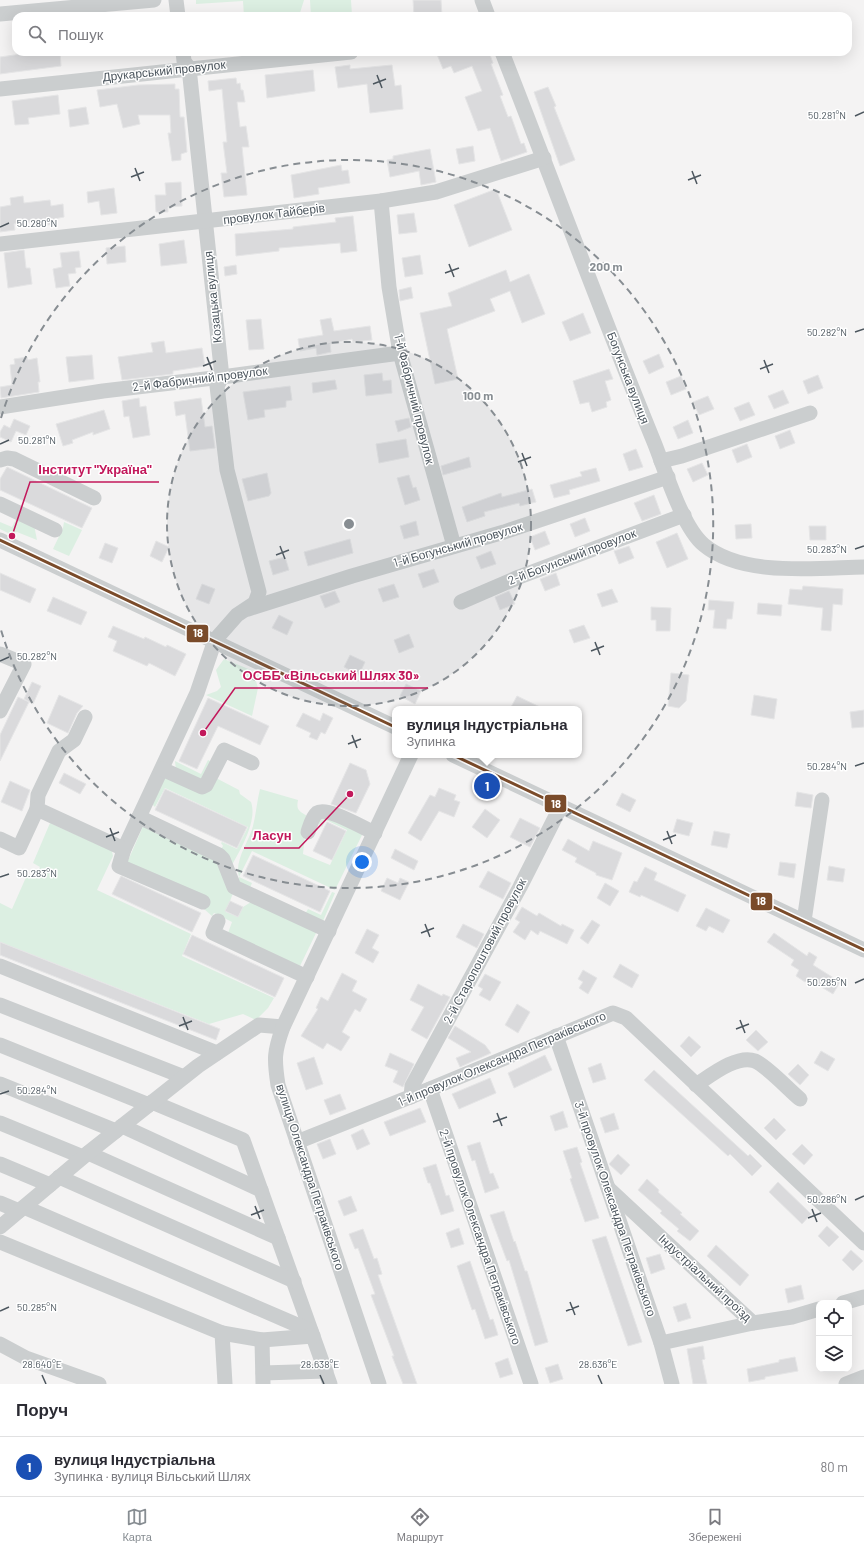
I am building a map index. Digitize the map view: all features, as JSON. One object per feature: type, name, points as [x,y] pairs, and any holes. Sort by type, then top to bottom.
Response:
[{"type":"street","points":[[21,12],[150,0]]},
{"type":"street","points":[[176,0],[178,12]]},
{"type":"street","points":[[482,0],[486,12]]},
{"type":"street","points":[[0,14],[12,13]]},
{"type":"street","name":"Козацька вулиця","points":[[183,56],[184,61],[189,68],[222,377],[216,386],[226,470],[259,592],[255,603],[247,610],[237,615],[215,640]]},
{"type":"street","name":"Друкарський провулок","points":[[0,89],[310,56]]},
{"type":"street","name":"Богунська вулиця","points":[[504,56],[661,460],[694,535],[704,546],[730,560],[744,565],[762,568],[864,567]]},
{"type":"street","name":"провулок Тайберів","points":[[0,244],[206,222],[381,201],[436,192],[544,158]]},
{"type":"street","name":"1-й Фабричний провулок","points":[[381,201],[388,287],[400,353],[454,546]]},
{"type":"street","name":"2-й Фабричний провулок","points":[[0,407],[103,391],[222,377],[400,353]]},
{"type":"street","points":[[661,460],[682,456],[810,413]]},
{"type":"street","points":[[0,460],[7,458],[14,459],[94,498]]},
{"type":"street","name":"1-й Богунський провулок","points":[[247,610],[504,532],[668,477]]},
{"type":"street","points":[[0,504],[55,530]]},
{"type":"street","name":"2-й Богунський провулок","points":[[461,602],[540,569],[684,515]]},
{"type":"street","points":[[0,540],[215,640],[392,726]]},
{"type":"street","points":[[203,902],[119,866],[124,849],[197,693],[215,640]]},
{"type":"street","points":[[0,654],[24,664],[0,711]]},
{"type":"street","points":[[0,839],[19,848],[37,809],[38,795],[59,750],[74,740],[85,717]]},
{"type":"street","points":[[162,769],[202,787],[206,785],[224,750],[252,763]]},
{"type":"street","name":"вулиця Олександра Петраківського","points":[[379,1384],[278,1085],[274,1058],[275,1048],[283,1027],[410,758]]},
{"type":"street","points":[[459,758],[864,950]]},
{"type":"street","points":[[804,921],[822,800]]},
{"type":"street","name":"2-й Старопоштовий провулок","points":[[411,1097],[412,1086],[520,887],[561,806]]},
{"type":"street","points":[[37,809],[124,849]]},
{"type":"street","points":[[308,832],[314,816],[318,812],[327,810],[375,833]]},
{"type":"street","points":[[139,817],[219,855],[223,859],[234,888],[329,931]]},
{"type":"street","points":[[218,921],[213,933],[307,977]]},
{"type":"street","points":[[0,966],[218,1053]]},
{"type":"street","points":[[0,1005],[184,1077]]},
{"type":"street","name":"1-й провулок Олександра Петраківського","points":[[298,1142],[411,1097],[613,1012],[626,1018],[864,1243]]},
{"type":"street","points":[[0,1227],[119,1128],[184,1077],[259,1025],[283,1027]]},
{"type":"street","name":"3-й провулок Олександра Петраківського","points":[[556,1036],[661,1343],[672,1384]]},
{"type":"street","points":[[0,1045],[243,1140],[328,1378],[263,1378],[262,1340]]},
{"type":"street","points":[[696,1085],[727,1065],[743,1060],[755,1061],[800,1099]]},
{"type":"street","points":[[0,1084],[119,1128],[261,1190]]},
{"type":"street","name":"2-й провулок Олександра Петраківського","points":[[430,1089],[531,1384]]},
{"type":"street","points":[[0,1123],[86,1155],[278,1238]]},
{"type":"street","points":[[0,1164],[54,1181],[294,1281]]},
{"type":"street","name":"Індустріальний проїзд","points":[[607,1187],[753,1323],[792,1317],[816,1310]]},
{"type":"street","points":[[0,1203],[21,1209],[312,1333]]},
{"type":"street","points":[[0,1242],[222,1333],[262,1340],[312,1333]]},
{"type":"street","points":[[852,1300],[864,1297]]},
{"type":"street","points":[[661,1343],[753,1323]]},
{"type":"street","points":[[222,1333],[225,1384]]},
{"type":"street","points":[[0,1344],[64,1378],[99,1384]]},
{"type":"street","points":[[846,1384],[864,1377]]},
{"type":"green space","points":[[196,0],[304,0],[300,12],[244,12],[243,1],[196,4]]},
{"type":"green space","points":[[310,0],[351,0],[352,12],[311,12]]},
{"type":"green space","points":[[16,519],[34,525],[37,540],[17,532],[10,534],[0,529],[0,522],[12,527]]},
{"type":"green space","points":[[64,522],[82,530],[69,556],[53,549],[63,528]]},
{"type":"green space","points":[[224,659],[251,670],[254,674],[258,688],[252,716],[206,695],[217,691],[221,687],[216,670]]},
{"type":"green space","points":[[208,760],[212,762],[203,781],[176,770],[175,761],[201,774]]},
{"type":"green space","points":[[164,776],[205,793],[216,778],[239,790],[240,794],[251,802],[252,819],[250,828],[230,869],[220,851],[223,846],[221,843],[222,842],[237,849],[248,827],[165,788],[155,807],[151,803]]},
{"type":"green space","points":[[260,789],[298,800],[297,806],[299,810],[307,816],[303,854],[330,865],[347,830],[326,820],[322,827],[318,823],[322,816],[363,833],[335,890],[252,851],[239,877],[238,871],[240,858],[253,826]]},
{"type":"green space","points":[[50,823],[112,851],[113,856],[97,890],[191,934],[182,956],[274,998],[268,1008],[256,1020],[243,1014],[209,1024],[0,942],[0,903],[12,909],[27,875],[35,878],[40,867],[33,863]]},
{"type":"green space","points":[[144,824],[213,854],[233,893],[226,912],[238,917],[243,907],[251,902],[317,931],[300,966],[228,933],[232,922],[214,913],[212,916],[204,909],[127,863]]},
{"type":"green space","points":[[239,877],[252,883],[249,890],[236,884]]},
{"type":"green space","points":[[332,892],[335,893],[323,921],[304,916],[308,909],[321,915]]},
{"type":"building","points":[[413,0],[441,0],[442,12],[414,12]]},
{"type":"building","points":[[12,55],[60,56],[61,66],[0,74],[0,57]]},
{"type":"building","points":[[438,56],[490,56],[493,63],[491,64],[503,95],[500,96],[508,117],[511,116],[521,144],[524,143],[527,152],[501,161],[490,128],[478,131],[465,97],[482,91],[472,66],[454,73],[451,66],[443,69]]},
{"type":"building","points":[[350,65],[350,69],[392,65],[395,86],[401,85],[403,109],[370,113],[367,84],[338,88],[335,67]]},
{"type":"building","points":[[313,70],[315,91],[267,98],[265,75]]},
{"type":"building","points":[[236,78],[237,84],[240,83],[241,90],[243,90],[245,102],[237,102],[240,127],[246,126],[249,147],[242,147],[247,195],[224,197],[221,173],[227,173],[223,142],[227,142],[222,89],[209,91],[208,81]]},
{"type":"building","points":[[175,84],[175,89],[179,89],[180,117],[184,117],[187,152],[181,154],[181,160],[172,161],[168,133],[171,133],[170,115],[138,115],[140,124],[123,128],[117,104],[100,107],[97,90],[138,85]]},
{"type":"building","points":[[548,87],[556,106],[554,107],[575,160],[560,166],[534,92]]},
{"type":"building","points":[[58,95],[60,114],[28,118],[29,124],[15,125],[12,101]]},
{"type":"building","points":[[86,107],[89,124],[70,127],[68,110]]},
{"type":"building","points":[[473,146],[475,161],[459,164],[456,149]]},
{"type":"building","points":[[430,149],[436,182],[421,185],[419,171],[390,177],[387,160],[393,159],[393,156]]},
{"type":"building","points":[[341,165],[342,171],[348,170],[350,183],[318,188],[319,194],[294,198],[291,175]]},
{"type":"building","points":[[181,182],[182,206],[168,207],[168,212],[156,212],[155,195],[166,195],[165,183]]},
{"type":"building","points":[[114,188],[117,213],[101,215],[99,201],[88,203],[87,192]]},
{"type":"building","points":[[496,189],[512,230],[469,247],[454,205]]},
{"type":"building","points":[[23,196],[24,203],[50,200],[51,206],[63,204],[64,217],[54,219],[55,224],[41,226],[41,221],[14,224],[15,230],[0,232],[0,207],[11,205],[10,198]]},
{"type":"building","points":[[414,213],[417,232],[399,234],[397,215]]},
{"type":"building","points":[[353,216],[357,251],[341,253],[340,243],[279,248],[279,251],[236,256],[235,234],[293,229],[293,227],[336,222],[335,218]]},
{"type":"building","points":[[184,240],[187,263],[161,266],[159,244]]},
{"type":"building","points":[[125,246],[126,262],[107,264],[106,248]]},
{"type":"building","points":[[24,250],[26,268],[30,268],[32,284],[8,288],[4,253]]},
{"type":"building","points":[[79,251],[81,267],[75,268],[76,273],[68,274],[70,286],[56,288],[53,269],[62,267],[60,253]]},
{"type":"building","points":[[420,255],[423,274],[405,277],[402,258]]},
{"type":"building","points":[[236,265],[237,274],[225,276],[224,267]]},
{"type":"building","points":[[506,270],[510,282],[529,274],[545,314],[522,323],[510,291],[490,299],[495,311],[447,329],[458,379],[435,384],[420,313],[452,306],[448,293]]},
{"type":"building","points":[[411,287],[413,298],[400,301],[399,290]]},
{"type":"building","points":[[583,313],[591,333],[570,341],[562,322]]},
{"type":"building","points":[[331,318],[334,331],[370,326],[372,340],[353,342],[352,339],[330,344],[331,352],[317,355],[316,348],[300,351],[298,339],[323,335],[320,320]]},
{"type":"building","points":[[261,319],[264,349],[249,350],[246,320]]},
{"type":"building","points":[[164,341],[166,353],[202,348],[205,366],[173,371],[173,374],[122,380],[118,357],[153,352],[151,343]]},
{"type":"building","points":[[659,354],[664,367],[649,374],[643,361]]},
{"type":"building","points":[[92,355],[94,379],[69,382],[66,357]]},
{"type":"building","points":[[27,357],[28,360],[37,358],[40,382],[38,382],[39,392],[1,398],[0,387],[12,385],[10,365],[15,364],[14,359]]},
{"type":"building","points":[[609,369],[613,379],[605,381],[611,400],[606,402],[607,407],[592,412],[589,402],[580,404],[573,381]]},
{"type":"building","points":[[382,373],[383,381],[391,380],[392,393],[366,396],[364,375]]},
{"type":"building","points":[[818,375],[823,388],[808,394],[803,381]]},
{"type":"building","points":[[681,376],[686,389],[671,395],[666,382]]},
{"type":"building","points":[[335,380],[337,389],[313,393],[312,383]]},
{"type":"building","points":[[290,386],[292,400],[286,401],[286,407],[264,410],[265,417],[248,420],[243,392]]},
{"type":"building","points":[[783,390],[789,403],[774,409],[768,396]]},
{"type":"building","points":[[708,396],[714,409],[699,415],[693,402]]},
{"type":"building","points":[[139,398],[140,407],[146,406],[150,435],[133,438],[129,416],[124,417],[122,401]]},
{"type":"building","points":[[201,398],[205,427],[212,426],[215,448],[190,451],[185,414],[176,416],[174,402]]},
{"type":"building","points":[[749,402],[755,415],[740,421],[734,408]]},
{"type":"building","points":[[104,410],[110,429],[93,435],[93,432],[72,440],[73,443],[63,446],[56,424]]},
{"type":"building","points":[[409,418],[411,427],[398,432],[395,421]]},
{"type":"building","points":[[14,419],[30,426],[26,435],[16,431],[11,442],[0,437],[0,432],[4,425],[10,428]]},
{"type":"building","points":[[688,420],[693,433],[678,439],[673,427]]},
{"type":"building","points":[[790,430],[795,443],[780,449],[775,436]]},
{"type":"building","points":[[406,439],[409,457],[379,463],[376,444]]},
{"type":"building","points":[[747,444],[752,457],[737,463],[732,450]]},
{"type":"building","points":[[636,449],[643,467],[629,471],[623,454]]},
{"type":"building","points":[[469,457],[471,467],[443,475],[441,466]]},
{"type":"building","points":[[702,463],[708,475],[693,482],[687,469]]},
{"type":"building","points":[[7,467],[92,508],[82,528],[0,490],[0,479]]},
{"type":"building","points":[[596,468],[600,481],[569,490],[570,494],[554,498],[550,485],[582,476],[580,472]]},
{"type":"building","points":[[267,473],[271,493],[269,496],[248,501],[242,479]]},
{"type":"building","points":[[409,475],[413,488],[416,487],[420,500],[405,505],[397,478]]},
{"type":"building","points":[[532,489],[536,502],[520,506],[519,503],[484,512],[485,516],[467,522],[462,507],[501,493],[502,497]]},
{"type":"building","points":[[654,495],[661,514],[642,521],[634,503]]},
{"type":"building","points":[[585,518],[590,531],[575,537],[570,524]]},
{"type":"building","points":[[416,521],[419,535],[404,539],[400,526]]},
{"type":"building","points":[[751,524],[752,538],[736,539],[735,525]]},
{"type":"building","points":[[809,526],[826,526],[826,540],[810,540]]},
{"type":"building","points":[[545,531],[550,544],[535,550],[530,537]]},
{"type":"building","points":[[677,533],[688,559],[667,568],[656,542]]},
{"type":"building","points":[[350,539],[353,553],[308,566],[304,552]]},
{"type":"building","points":[[156,541],[169,547],[162,562],[150,556]]},
{"type":"building","points":[[105,543],[118,548],[112,563],[99,558]]},
{"type":"building","points":[[629,546],[634,558],[619,564],[614,551]]},
{"type":"building","points":[[491,551],[496,564],[481,569],[476,557]]},
{"type":"building","points":[[285,557],[289,570],[273,575],[269,561]]},
{"type":"building","points":[[434,569],[439,582],[423,588],[418,574]]},
{"type":"building","points":[[0,573],[36,589],[30,603],[0,590]]},
{"type":"building","points":[[556,573],[560,585],[545,591],[540,579]]},
{"type":"building","points":[[202,584],[215,589],[209,604],[196,599]]},
{"type":"building","points":[[394,584],[399,597],[383,602],[378,589]]},
{"type":"building","points":[[803,586],[843,589],[842,605],[833,604],[831,631],[821,630],[823,608],[788,604],[790,589],[802,590]]},
{"type":"building","points":[[612,589],[618,602],[602,607],[597,594]]},
{"type":"building","points":[[335,591],[340,602],[325,608],[320,596]]},
{"type":"building","points":[[509,591],[515,604],[500,610],[495,597]]},
{"type":"building","points":[[53,597],[87,612],[81,625],[47,611]]},
{"type":"building","points":[[709,600],[734,602],[732,619],[727,619],[726,629],[713,628],[715,610],[708,610]]},
{"type":"building","points":[[758,603],[782,605],[781,616],[757,614]]},
{"type":"building","points":[[651,607],[671,608],[670,631],[656,631],[656,620],[651,620]]},
{"type":"building","points":[[279,615],[293,622],[287,635],[272,628]]},
{"type":"building","points":[[584,625],[590,638],[574,643],[569,630]]},
{"type":"building","points":[[113,626],[144,639],[145,637],[166,647],[167,645],[186,654],[175,676],[149,663],[147,666],[113,651],[117,641],[108,637]]},
{"type":"building","points":[[409,634],[414,647],[399,653],[394,640]]},
{"type":"building","points":[[350,655],[365,662],[359,675],[344,667]]},
{"type":"building","points":[[671,673],[689,675],[686,701],[679,708],[668,706]]},
{"type":"building","points":[[32,682],[41,686],[33,704],[24,699]]},
{"type":"building","points":[[406,684],[421,691],[415,704],[400,696]]},
{"type":"building","points":[[59,695],[83,706],[77,713],[68,733],[47,723]]},
{"type":"building","points":[[754,695],[777,699],[774,719],[751,715]]},
{"type":"building","points":[[517,696],[538,706],[512,706]]},
{"type":"building","points":[[18,697],[29,702],[0,761],[0,735]]},
{"type":"building","points":[[208,698],[269,726],[260,745],[218,726],[197,769],[179,761]]},
{"type":"building","points":[[864,710],[864,727],[852,728],[850,712]]},
{"type":"building","points":[[303,713],[320,721],[323,713],[333,718],[325,734],[321,732],[317,740],[309,737],[311,733],[296,726]]},
{"type":"building","points":[[350,763],[366,770],[370,784],[356,813],[331,804]]},
{"type":"building","points":[[64,773],[86,784],[80,794],[59,783]]},
{"type":"building","points":[[10,781],[30,790],[22,811],[1,802]]},
{"type":"building","points":[[439,788],[456,795],[454,800],[460,802],[454,817],[439,811],[421,841],[408,833],[430,795],[435,797]]},
{"type":"building","points":[[165,789],[247,827],[237,848],[155,810]]},
{"type":"building","points":[[797,792],[813,795],[811,808],[795,806]]},
{"type":"building","points":[[622,793],[636,800],[630,812],[616,805]]},
{"type":"building","points":[[485,809],[500,820],[487,838],[472,827]]},
{"type":"building","points":[[520,818],[540,828],[530,847],[510,837]]},
{"type":"building","points":[[677,819],[693,823],[689,836],[673,832]]},
{"type":"building","points":[[327,822],[346,831],[332,860],[313,851]]},
{"type":"building","points":[[714,831],[730,834],[727,848],[711,845]]},
{"type":"building","points":[[568,839],[589,851],[593,841],[622,853],[612,880],[596,875],[596,873],[575,862],[577,858],[562,850]]},
{"type":"building","points":[[395,849],[418,861],[414,870],[391,858]]},
{"type":"building","points":[[253,855],[330,891],[320,912],[243,876]]},
{"type":"building","points":[[780,862],[796,864],[794,878],[778,875]]},
{"type":"building","points":[[829,866],[845,869],[843,882],[827,880]]},
{"type":"building","points":[[645,867],[657,873],[654,880],[686,895],[678,912],[641,895],[640,897],[629,892],[634,881],[637,882]]},
{"type":"building","points":[[488,871],[511,883],[503,899],[479,887]]},
{"type":"building","points":[[121,876],[201,913],[192,932],[112,894]]},
{"type":"building","points":[[387,878],[398,883],[400,878],[409,882],[400,900],[381,891]]},
{"type":"building","points":[[605,883],[619,891],[610,906],[597,898]]},
{"type":"building","points":[[230,901],[243,907],[238,917],[225,911]]},
{"type":"building","points":[[522,907],[537,916],[539,913],[561,926],[562,924],[574,930],[567,944],[540,931],[538,935],[531,930],[525,940],[513,932],[520,922],[515,919]]},
{"type":"building","points":[[706,908],[730,920],[723,933],[709,926],[706,931],[696,926]]},
{"type":"building","points":[[592,920],[600,925],[588,944],[580,938]]},
{"type":"building","points":[[463,924],[484,934],[477,948],[456,937]]},
{"type":"building","points":[[367,929],[379,935],[372,948],[379,952],[373,963],[355,953]]},
{"type":"building","points":[[774,933],[807,956],[809,952],[817,957],[813,965],[840,982],[833,994],[808,979],[805,982],[796,976],[799,970],[791,965],[794,960],[767,942]]},
{"type":"building","points":[[192,935],[284,978],[275,997],[183,954]]},
{"type":"building","points":[[0,942],[220,1029],[216,1040],[0,955]]},
{"type":"building","points":[[620,964],[639,975],[632,988],[613,977]]},
{"type":"building","points":[[583,970],[597,978],[588,994],[579,988],[583,982],[578,979]]},
{"type":"building","points":[[342,973],[357,981],[352,991],[367,999],[360,1012],[355,1009],[342,1032],[350,1037],[341,1051],[327,1043],[323,1049],[301,1036],[318,1009],[316,1008],[321,997],[328,1001]]},
{"type":"building","points":[[485,974],[501,982],[490,1001],[479,995],[483,989],[478,986]]},
{"type":"building","points":[[418,984],[442,996],[443,994],[450,997],[427,1039],[411,1030],[424,1007],[410,1000]]},
{"type":"building","points":[[517,1004],[530,1012],[518,1033],[505,1025]]},
{"type":"building","points":[[455,1026],[485,1045],[491,1053],[460,1067],[456,1058],[471,1052],[448,1038]]},
{"type":"building","points":[[756,1030],[768,1042],[758,1051],[746,1040]]},
{"type":"building","points":[[689,1036],[701,1047],[691,1057],[680,1046]]},
{"type":"building","points":[[821,1051],[835,1059],[828,1071],[814,1063]]},
{"type":"building","points":[[390,1053],[414,1064],[403,1087],[393,1082],[398,1071],[385,1066]]},
{"type":"building","points":[[545,1055],[552,1070],[514,1088],[508,1073]]},
{"type":"building","points":[[314,1057],[323,1084],[306,1090],[297,1063]]},
{"type":"building","points":[[601,1063],[606,1079],[593,1083],[588,1068]]},
{"type":"building","points":[[798,1064],[809,1075],[800,1085],[788,1074]]},
{"type":"building","points":[[654,1070],[748,1156],[750,1154],[762,1166],[752,1176],[730,1154],[728,1156],[644,1080]]},
{"type":"building","points":[[490,1078],[496,1093],[459,1109],[452,1094]]},
{"type":"building","points":[[340,1094],[346,1109],[330,1115],[324,1100]]},
{"type":"building","points":[[420,1108],[426,1122],[390,1136],[384,1122]]},
{"type":"building","points":[[563,1111],[568,1127],[555,1131],[550,1116]]},
{"type":"building","points":[[614,1113],[619,1129],[605,1133],[600,1118]]},
{"type":"building","points":[[774,1118],[786,1130],[776,1140],[764,1128]]},
{"type":"building","points":[[363,1129],[370,1144],[357,1150],[351,1135]]},
{"type":"building","points":[[330,1139],[336,1154],[323,1159],[317,1144]]},
{"type":"building","points":[[480,1142],[490,1174],[493,1173],[499,1188],[485,1193],[475,1160],[472,1161],[467,1146]]},
{"type":"building","points":[[802,1144],[813,1155],[804,1165],[792,1154]]},
{"type":"building","points":[[577,1147],[582,1162],[580,1163],[599,1218],[585,1222],[570,1179],[572,1178],[563,1151]]},
{"type":"building","points":[[618,1154],[630,1165],[621,1175],[609,1164]]},
{"type":"building","points":[[436,1164],[446,1196],[449,1195],[454,1211],[441,1215],[423,1168]]},
{"type":"building","points":[[647,1179],[659,1190],[658,1192],[682,1213],[680,1214],[699,1231],[690,1241],[677,1231],[679,1229],[660,1213],[662,1211],[638,1190]]},
{"type":"building","points":[[778,1182],[811,1214],[802,1224],[769,1192]]},
{"type":"building","points":[[351,1196],[357,1211],[344,1216],[338,1201]]},
{"type":"building","points":[[504,1211],[525,1271],[527,1271],[548,1342],[535,1346],[509,1260],[507,1261],[490,1215]]},
{"type":"building","points":[[827,1226],[839,1237],[829,1247],[818,1236]]},
{"type":"building","points":[[459,1228],[464,1244],[451,1248],[446,1233]]},
{"type":"building","points":[[363,1229],[374,1259],[377,1258],[382,1274],[378,1275],[417,1384],[403,1384],[371,1295],[375,1294],[358,1248],[355,1249],[349,1234]]},
{"type":"building","points":[[606,1236],[642,1342],[628,1346],[592,1240]]},
{"type":"building","points":[[716,1245],[749,1275],[740,1286],[707,1256]]},
{"type":"building","points":[[851,1250],[863,1261],[853,1271],[842,1260]]},
{"type":"building","points":[[660,1254],[665,1269],[651,1274],[646,1258]]},
{"type":"building","points":[[470,1261],[490,1320],[493,1319],[498,1335],[485,1339],[475,1309],[472,1310],[457,1266]]},
{"type":"building","points":[[801,1285],[804,1299],[788,1303],[785,1289]]},
{"type":"building","points":[[686,1303],[691,1318],[678,1322],[673,1307]]},
{"type":"building","points":[[703,1346],[705,1359],[702,1360],[707,1384],[693,1384],[687,1349]]},
{"type":"building","points":[[795,1357],[798,1371],[765,1377],[765,1379],[749,1382],[747,1369]]},
{"type":"building","points":[[508,1358],[513,1374],[500,1378],[495,1363]]},
{"type":"building","points":[[558,1364],[563,1379],[550,1383],[545,1368]]},
{"type":"transit line","name":"18","points":[[0,540],[392,726]]},
{"type":"transit line","name":"18","points":[[459,758],[864,950]]},
{"type":"place","name":"Інститут \"Україна\"","points":[[12,536]]},
{"type":"place","name":"ОСББ «Вільський Шлях 30»","points":[[203,733]]},
{"type":"place","name":"вулиця Індустріальна","points":[[487,786]]},
{"type":"place","name":"Ласун","points":[[350,794]]}]
